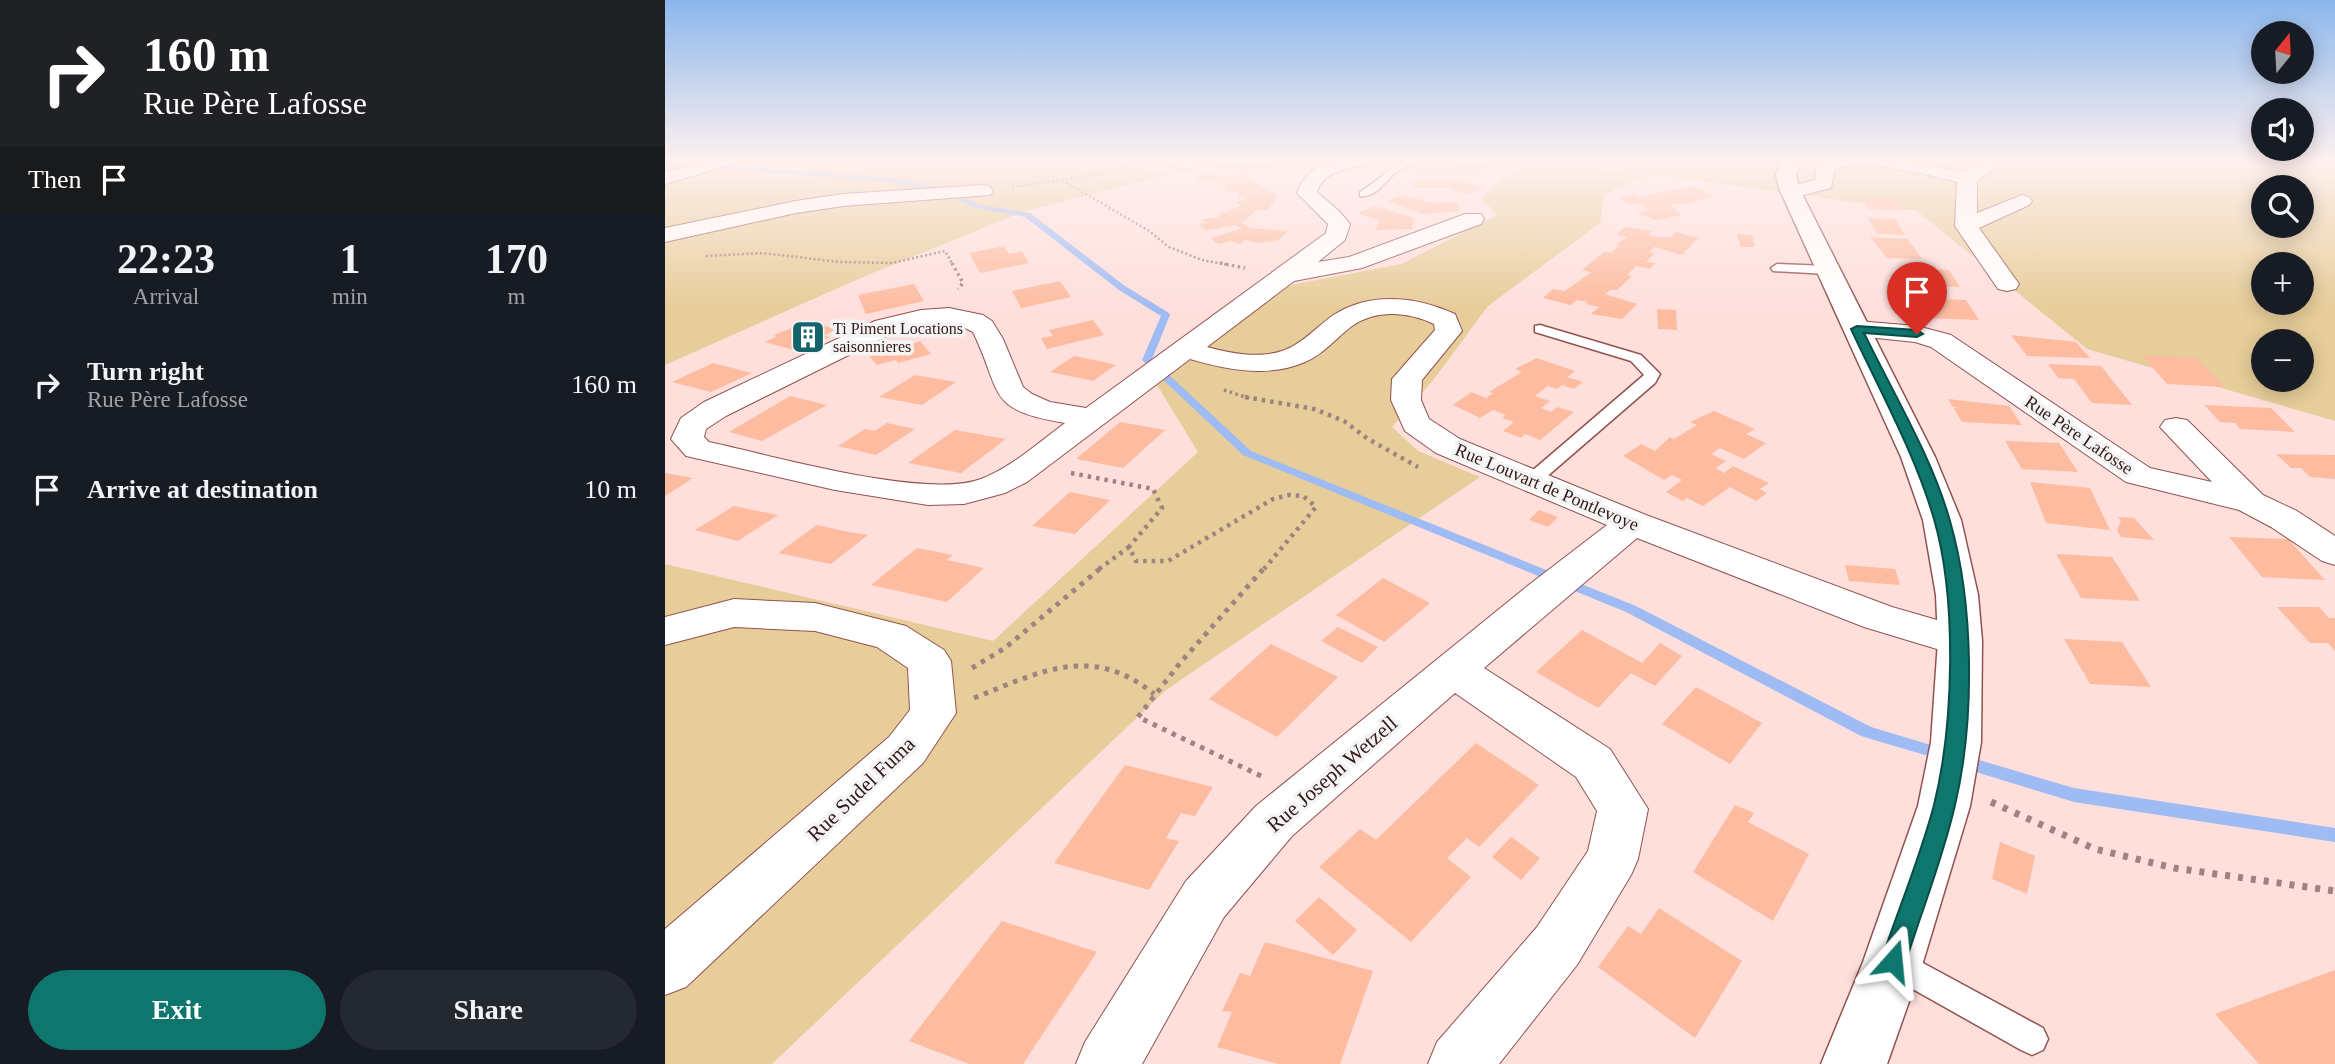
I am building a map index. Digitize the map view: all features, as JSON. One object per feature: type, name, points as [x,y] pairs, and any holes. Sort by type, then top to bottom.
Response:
[{"type":"main road","points":[[1804,210],[1828,270],[1917,457],[1942,520],[1957,595],[1960,641],[1952,762],[1944,806],[1893,961],[1854,1064]]},
{"type":"street","points":[[671,233],[783,210]]},
{"type":"street","points":[[1091,418],[1022,401],[1012,394],[985,330],[977,322],[942,317],[904,320],[872,333],[715,409],[692,425],[687,439],[698,449],[835,480],[928,495],[964,494],[993,486],[1029,465],[1337,235],[1339,224],[1327,210]]},
{"type":"street","points":[[1966,210],[1966,226],[2007,284]]},
{"type":"street","points":[[1966,226],[2003,210]]},
{"type":"street","points":[[1287,274],[1308,274],[1355,263],[1473,219]]},
{"type":"street","name":"Rue Louvart de Pontlevoye","points":[[1178,354],[1252,364],[1287,359],[1310,347],[1346,318],[1363,310],[1392,307],[1433,313],[1446,320],[1448,331],[1407,379],[1406,400],[1416,424],[1448,446],[1633,523],[1878,617],[1960,641]]},
{"type":"street","name":"Rue Père Lafosse","points":[[1857,329],[1917,334],[1941,341],[2138,475],[2251,502]]},
{"type":"street","points":[[2176,427],[2251,502],[2284,519],[2335,553]]},
{"type":"street","name":"Rue Joseph Wetzell","points":[[1107,1064],[1205,899],[1274,821],[1543,593],[1633,523]]},
{"type":"street","points":[[665,631],[734,613],[815,617],[891,636],[929,661],[933,702]]},
{"type":"street","points":[[1454,670],[1594,763],[1623,808],[1612,859],[1557,946],[1459,1064]]},
{"type":"street","name":"Rue Sudel Fuma","points":[[665,967],[907,750],[933,702]]},
{"type":"lane","points":[[1777,268],[1828,270]]},
{"type":"lane","points":[[1531,481],[1650,380],[1652,374],[1636,358],[1540,328]]},
{"type":"lane","points":[[1893,961],[2032,1039]]},
{"type":"path","points":[[1113,210],[1149,231],[1169,247],[1202,260],[1287,274]]},
{"type":"path","points":[[671,233],[684,251],[714,257],[763,253],[840,262],[892,263],[945,251],[963,283],[942,317]]},
{"type":"path","points":[[1178,354],[1211,386],[1255,400],[1314,409],[1344,421],[1405,462],[1429,472]]},
{"type":"path","points":[[933,702],[1005,648],[1082,582],[1129,547],[1161,508],[1153,489],[1029,465]]},
{"type":"path","points":[[1129,547],[1136,561],[1165,562],[1194,547],[1262,502],[1280,496],[1303,496],[1316,507],[1137,717],[1303,795]]},
{"type":"path","points":[[933,702],[1060,667],[1097,665],[1125,673],[1154,694]]},
{"type":"path","points":[[1952,762],[2095,849],[2174,868],[2335,891]]},
{"type":"shaded area","points":[[665,210],[1031,210],[856,280],[665,365]]},
{"type":"shaded area","points":[[1492,210],[1602,210],[1600,223],[1488,306],[1434,379],[1392,427],[1418,451],[1480,477],[1166,690],[772,1064],[665,1064],[665,564],[993,641],[1198,452],[1157,385],[1290,285],[1401,264],[1497,215]]},
{"type":"shaded area","points":[[1907,210],[2251,210],[2251,238],[2314,238],[2314,210],[2335,210],[2335,421],[2087,349],[1917,211]]},
{"type":"building","points":[[1230,210],[1267,210],[1257,210],[1242,223],[1250,228],[1288,231],[1277,241],[1258,243],[1245,240],[1240,244],[1230,241],[1218,244],[1211,238],[1241,229],[1236,225],[1206,230],[1198,225],[1208,222],[1202,221],[1208,218],[1220,216],[1219,213]]},
{"type":"building","points":[[1365,210],[1386,210],[1414,218],[1412,229],[1376,230],[1379,220],[1357,213]]},
{"type":"building","points":[[1411,210],[1461,211],[1423,214]]},
{"type":"building","points":[[1675,210],[1682,215],[1656,220],[1636,213]]},
{"type":"building","points":[[1868,218],[1895,219],[1905,235],[1877,234]]},
{"type":"building","points":[[1625,227],[1653,231],[1648,235],[1658,237],[1671,237],[1676,232],[1698,238],[1682,255],[1654,247],[1649,252],[1655,253],[1646,262],[1655,263],[1650,269],[1636,266],[1627,275],[1632,276],[1617,290],[1610,290],[1605,294],[1637,304],[1622,319],[1591,314],[1599,307],[1586,304],[1588,302],[1577,300],[1571,305],[1543,298],[1553,289],[1565,291],[1591,272],[1582,270],[1604,252],[1612,253],[1619,245],[1616,244],[1628,237],[1616,235]]},
{"type":"building","points":[[1737,234],[1752,235],[1755,247],[1740,247]]},
{"type":"building","points":[[1870,237],[1908,239],[1922,259],[1887,258]]},
{"type":"building","points":[[1004,246],[1009,254],[1022,251],[1029,263],[980,273],[969,253]]},
{"type":"building","points":[[1907,268],[1949,270],[1960,287],[1917,285]]},
{"type":"building","points":[[1060,281],[1071,297],[1021,308],[1012,291]]},
{"type":"building","points":[[914,284],[924,301],[866,314],[858,295]]},
{"type":"building","points":[[1913,298],[1966,300],[1979,320],[1925,318]]},
{"type":"building","points":[[1657,309],[1676,310],[1677,330],[1658,329]]},
{"type":"building","points":[[1093,320],[1104,335],[1047,349],[1041,338],[1053,336],[1049,330]]},
{"type":"building","name":"Ti Piment Locations saisonnieres","points":[[808,322],[837,329],[823,336],[830,337],[794,350],[765,342],[777,336],[773,335]]},
{"type":"building","points":[[2011,335],[2076,342],[2090,358],[2027,356]]},
{"type":"building","points":[[906,341],[909,345],[920,341],[931,354],[898,363],[896,360],[877,365],[869,356],[886,351],[883,348]]},
{"type":"building","points":[[2142,355],[2197,358],[2225,387],[2167,384]]},
{"type":"building","points":[[1074,356],[1116,365],[1093,381],[1050,372]]},
{"type":"building","points":[[1537,358],[1575,371],[1567,377],[1583,382],[1574,389],[1562,385],[1557,389],[1548,386],[1535,396],[1550,401],[1541,408],[1551,412],[1557,407],[1574,412],[1540,440],[1525,434],[1521,438],[1503,431],[1514,422],[1502,418],[1506,415],[1493,410],[1480,418],[1453,405],[1471,392],[1486,398],[1493,393],[1489,392],[1522,372],[1515,369]]},
{"type":"building","points":[[713,363],[752,373],[711,392],[672,382]]},
{"type":"building","points":[[2048,364],[2101,366],[2132,405],[2092,403],[2074,379],[2058,378]]},
{"type":"building","points":[[915,375],[956,382],[922,405],[879,397]]},
{"type":"building","points":[[790,396],[827,405],[762,441],[729,432]]},
{"type":"building","points":[[1948,399],[2009,406],[2022,425],[1962,422],[1954,409],[1956,407],[1953,407]]},
{"type":"building","points":[[2204,405],[2271,408],[2295,432],[2240,429],[2235,423],[2220,422]]},
{"type":"building","points":[[1714,411],[1755,429],[1746,434],[1766,443],[1744,459],[1720,448],[1711,454],[1726,461],[1716,468],[1724,473],[1733,466],[1769,483],[1760,489],[1767,493],[1756,501],[1730,487],[1703,506],[1687,498],[1683,501],[1666,492],[1682,480],[1672,475],[1664,480],[1623,456],[1641,444],[1655,451],[1670,437],[1674,439],[1697,425],[1690,422]]},
{"type":"building","points":[[1120,422],[1165,430],[1123,468],[1076,459]]},
{"type":"building","points":[[887,423],[915,429],[876,455],[838,446],[865,429],[875,431]]},
{"type":"building","points":[[955,430],[1006,439],[961,473],[908,463]]},
{"type":"building","points":[[2005,441],[2059,443],[2078,472],[2022,469]]},
{"type":"building","points":[[2276,454],[2335,455],[2335,479],[2310,477],[2301,468],[2291,468]]},
{"type":"building","points":[[665,473],[693,478],[665,496]]},
{"type":"building","points":[[2030,482],[2090,488],[2110,530],[2046,523]]},
{"type":"building","points":[[1070,492],[1110,500],[1075,534],[1032,526]]},
{"type":"building","points":[[734,506],[778,515],[738,541],[695,530]]},
{"type":"building","points":[[1539,510],[1558,517],[1548,527],[1529,520]]},
{"type":"building","points":[[2118,517],[2134,518],[2154,540],[2121,537],[2117,530],[2121,521]]},
{"type":"building","points":[[817,525],[868,535],[831,564],[778,553]]},
{"type":"building","points":[[2229,537],[2288,539],[2325,580],[2262,577]]},
{"type":"building","points":[[917,548],[953,555],[947,560],[984,568],[947,602],[871,585]]},
{"type":"building","points":[[2056,554],[2112,557],[2140,601],[2081,598]]},
{"type":"building","points":[[1845,565],[1895,569],[1900,585],[1849,581]]},
{"type":"building","points":[[1383,578],[1430,603],[1384,642],[1336,615]]},
{"type":"building","points":[[2277,607],[2319,607],[2329,618],[2335,618],[2335,651],[2328,643],[2310,643]]},
{"type":"building","points":[[1338,627],[1378,647],[1362,663],[1321,641]]},
{"type":"building","points":[[1582,630],[1642,663],[1660,643],[1682,656],[1655,686],[1631,673],[1598,708],[1536,672]]},
{"type":"building","points":[[2064,639],[2122,642],[2151,687],[2090,684]]},
{"type":"building","points":[[1271,644],[1338,677],[1277,737],[1209,699]]},
{"type":"building","points":[[1696,687],[1762,723],[1730,764],[1662,724]]},
{"type":"building","points":[[1476,743],[1539,785],[1479,847],[1467,838],[1447,858],[1471,877],[1411,942],[1319,867],[1360,829],[1376,840]]},
{"type":"building","points":[[1125,765],[1213,787],[1195,816],[1181,813],[1166,838],[1179,841],[1149,890],[1054,863]]},
{"type":"building","points":[[1735,805],[1754,813],[1748,822],[1809,854],[1773,921],[1693,872]]},
{"type":"building","points":[[1511,837],[1540,858],[1521,880],[1492,857]]},
{"type":"building","points":[[2000,842],[2035,856],[2027,894],[1992,879]]},
{"type":"building","points":[[1319,897],[1357,930],[1333,955],[1295,921]]},
{"type":"building","points":[[1659,908],[1742,961],[1695,1038],[1598,967],[1628,926],[1641,934]]},
{"type":"building","points":[[1002,921],[1097,952],[1023,1064],[969,1064],[909,1041]]},
{"type":"building","points":[[1265,942],[1373,971],[1340,1064],[1278,1064],[1217,1047],[1232,1012],[1222,1011],[1240,973],[1250,976]]},
{"type":"building","points":[[2335,970],[2335,1064],[2259,1064],[2215,1014]]},
{"type":"waterway","points":[[994,210],[1027,215],[1122,288],[1166,315],[1147,360],[1247,453],[1631,609],[1866,732],[1945,755]]},
{"type":"waterway","points":[[1962,761],[2074,795],[2335,835]]},
{"type":"place","name":"Ti Piment Locations saisonnieres","points":[[808,337]]},
{"type":"route","points":[[1893,961],[1944,806],[1956,742],[1959,618],[1942,520],[1917,457],[1857,329],[1917,334]]}]
